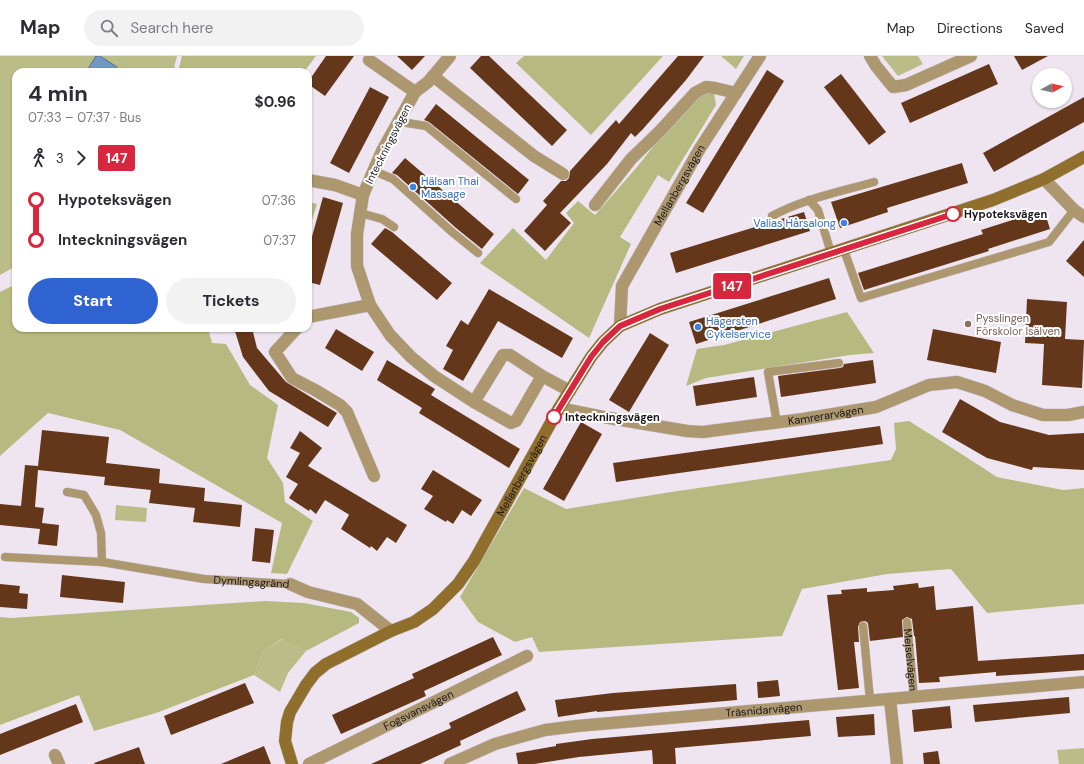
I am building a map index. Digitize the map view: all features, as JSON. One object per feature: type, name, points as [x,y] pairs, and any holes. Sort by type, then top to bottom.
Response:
[{"type":"street","name":"Inteckningsvägen","points":[[450,56],[428,82],[415,92],[382,151],[363,195],[357,234],[357,266],[370,305],[390,335],[411,357],[434,376],[474,402],[511,423],[516,421],[542,376]]},
{"type":"street","name":"Mellanbergsvägen","points":[[292,764],[285,741],[287,722],[290,712],[315,673],[326,664],[391,631],[414,622],[433,609],[466,573],[570,391],[595,352],[620,326],[622,286],[699,150],[760,56]]},
{"type":"street","points":[[870,56],[893,87],[906,85],[964,57]]},
{"type":"street","name":"Inteckningsvägen","points":[[369,60],[415,92]]},
{"type":"street","points":[[433,76],[534,156],[563,174]]},
{"type":"street","points":[[595,205],[631,159],[659,132],[695,92],[706,87],[736,93]]},
{"type":"street","points":[[620,326],[660,309],[986,203],[1044,179],[1084,157]]},
{"type":"street","points":[[1044,179],[1074,210],[1084,218]]},
{"type":"street","name":"Inteckningsvägen","points":[[312,181],[335,185],[363,195]]},
{"type":"street","points":[[312,316],[370,305]]},
{"type":"street","points":[[293,332],[275,352],[292,378],[340,406],[347,412],[374,476]]},
{"type":"street","points":[[474,402],[503,355],[510,355],[542,376],[570,391]]},
{"type":"street","name":"Kamrerarvägen","points":[[560,408],[609,418],[688,431],[703,432],[777,423],[876,407],[929,385],[957,382],[985,391],[1012,405],[1043,415],[1068,415],[1084,412]]},
{"type":"street","name":"Dymlingsgränd","points":[[290,584],[308,592],[357,604],[391,631]]},
{"type":"street","name":"Fogsvansvägen","points":[[309,764],[527,656]]},
{"type":"street","name":"Träsnidarvägen","points":[[450,764],[495,744],[545,730],[1084,682]]},
{"type":"street","points":[[890,699],[897,764]]},
{"type":"lane","points":[[400,118],[407,123],[426,126],[516,199]]},
{"type":"lane","points":[[374,171],[393,179],[452,232],[478,253]]},
{"type":"lane","points":[[772,216],[787,208],[809,200],[874,182]]},
{"type":"lane","points":[[809,200],[818,210],[831,254]]},
{"type":"lane","points":[[844,250],[861,298],[1049,242],[1074,210]]},
{"type":"lane","points":[[360,213],[382,219],[394,227]]},
{"type":"lane","points":[[777,423],[768,372],[839,363]]},
{"type":"lane","points":[[67,492],[84,495],[96,514],[101,533],[102,562]]},
{"type":"lane","name":"Dymlingsgränd","points":[[5,557],[102,562],[204,579],[290,584]]},
{"type":"lane","name":"Mejselvägen","points":[[907,622],[914,697]]},
{"type":"lane","points":[[863,626],[870,700]]},
{"type":"green space","points":[[0,56],[177,56],[174,68],[12,68],[12,268],[0,275]]},
{"type":"green space","points":[[182,56],[316,56],[307,68],[179,68]]},
{"type":"green space","points":[[524,56],[663,56],[591,135],[516,63]]},
{"type":"green space","points":[[721,56],[744,56],[736,69]]},
{"type":"green space","points":[[882,56],[918,56],[923,64],[898,76]]},
{"type":"green space","points":[[708,91],[714,93],[716,105],[669,182],[658,175],[620,237],[631,244],[589,338],[480,263],[513,228],[546,260],[574,223],[566,213],[578,201],[595,215],[637,167],[694,95]]},
{"type":"green space","points":[[312,203],[317,204],[312,220]]},
{"type":"green space","points":[[12,286],[12,332],[209,332],[212,343],[226,344],[250,385],[278,405],[267,458],[283,483],[285,502],[313,521],[287,574],[271,573],[282,523],[120,430],[48,413],[0,456],[0,292]]},
{"type":"green space","points":[[847,312],[874,353],[850,355],[706,378],[686,386],[697,349],[724,345]]},
{"type":"green space","points":[[909,421],[997,477],[1063,490],[1084,488],[1084,604],[987,613],[951,569],[887,574],[802,589],[782,636],[539,652],[532,637],[515,642],[478,622],[460,597],[524,488],[566,509],[891,460],[896,449],[894,423]]},
{"type":"green space","points":[[116,505],[147,508],[146,522],[115,520]]},
{"type":"green space","points":[[265,601],[304,603],[351,612],[359,618],[359,623],[306,651],[282,639],[264,650],[254,675],[156,713],[94,731],[79,695],[0,725],[0,617],[11,618]]},
{"type":"green space","points":[[283,639],[306,651],[288,673],[280,692],[254,675],[264,650]]},
{"type":"green space","points":[[1084,748],[1084,764],[1059,764],[1057,750]]},
{"type":"water","points":[[96,56],[100,56],[117,67],[116,68],[88,68]]},
{"type":"building","points":[[326,56],[354,56],[325,96],[312,87],[312,76]]},
{"type":"building","points":[[397,56],[425,56],[412,70]]},
{"type":"building","points":[[481,56],[489,56],[567,130],[552,146],[470,68]]},
{"type":"building","points":[[678,56],[704,56],[686,80],[643,129],[635,137],[631,133],[607,164],[560,213],[571,223],[545,251],[524,231],[547,205],[543,201],[561,181],[566,181],[569,178],[570,171],[616,120],[619,124]]},
{"type":"building","points":[[1014,56],[1048,56],[1022,70]]},
{"type":"building","points":[[989,64],[998,84],[910,123],[901,103]]},
{"type":"building","points":[[767,70],[784,81],[703,213],[686,203]]},
{"type":"building","points":[[841,74],[886,132],[869,145],[824,87]]},
{"type":"building","points":[[370,87],[389,97],[349,173],[330,163]]},
{"type":"building","points":[[1084,97],[1084,122],[994,172],[983,153],[1064,108],[1072,108],[1072,104]]},
{"type":"building","points":[[436,104],[529,180],[518,194],[429,122],[424,120]]},
{"type":"building","points":[[405,158],[494,234],[482,249],[456,228],[397,175],[392,173]]},
{"type":"building","points":[[962,163],[968,183],[887,208],[888,212],[840,228],[831,202]]},
{"type":"building","points":[[323,197],[343,203],[320,285],[312,283],[312,237]]},
{"type":"building","points":[[1044,210],[1050,229],[988,249],[989,251],[864,290],[858,273],[983,234],[981,230]]},
{"type":"building","points":[[804,212],[810,231],[676,273],[670,253]]},
{"type":"building","points":[[385,228],[392,232],[452,283],[437,300],[371,244]]},
{"type":"building","points":[[1084,240],[1084,277],[1066,261]]},
{"type":"building","points":[[829,278],[836,299],[696,344],[689,322]]},
{"type":"building","points":[[489,289],[573,338],[562,358],[498,321],[463,381],[443,369],[453,350],[446,346],[461,320],[468,325]]},
{"type":"building","points":[[1027,299],[1067,302],[1065,339],[1084,340],[1082,388],[1042,385],[1044,344],[1025,343]]},
{"type":"building","points":[[336,329],[374,352],[362,371],[325,348]]},
{"type":"building","points":[[933,329],[1001,342],[996,373],[927,360]]},
{"type":"building","points":[[235,332],[253,332],[257,348],[286,382],[337,413],[328,427],[269,391],[243,357]]},
{"type":"building","points":[[650,333],[669,345],[629,412],[609,400]]},
{"type":"building","points":[[387,360],[435,389],[431,395],[520,449],[509,468],[419,413],[422,408],[377,380]]},
{"type":"building","points":[[873,360],[876,383],[781,397],[778,376],[840,368],[843,367],[844,364]]},
{"type":"building","points":[[754,377],[757,397],[696,406],[693,386]]},
{"type":"building","points":[[960,399],[1000,422],[1049,435],[1084,433],[1084,470],[1033,467],[1032,470],[987,458],[942,432]]},
{"type":"building","points":[[581,422],[602,434],[564,501],[543,489]]},
{"type":"building","points":[[880,426],[883,444],[616,482],[613,463]]},
{"type":"building","points":[[42,430],[109,437],[106,463],[160,469],[159,483],[205,488],[204,501],[242,505],[240,527],[193,522],[195,508],[149,503],[151,490],[104,485],[105,477],[38,470],[35,507],[44,508],[42,523],[59,525],[57,546],[38,544],[40,529],[0,525],[0,504],[21,506],[25,465],[38,466]]},
{"type":"building","points":[[300,431],[322,448],[308,466],[407,525],[396,543],[387,537],[377,551],[341,529],[349,515],[325,500],[316,514],[310,509],[309,511],[289,498],[298,484],[286,477],[300,453],[290,448]]},
{"type":"building","points":[[433,470],[482,500],[471,516],[462,510],[453,524],[447,520],[446,522],[424,509],[433,496],[421,489]]},
{"type":"building","points":[[255,528],[274,530],[270,563],[252,561]]},
{"type":"building","points":[[62,575],[125,582],[123,603],[60,597]]},
{"type":"building","points":[[918,583],[919,588],[934,586],[936,610],[973,606],[978,661],[1084,654],[1084,670],[996,676],[996,672],[939,677],[940,682],[919,683],[912,619],[907,617],[902,620],[903,637],[870,641],[868,623],[865,621],[860,622],[858,627],[859,642],[854,642],[859,688],[838,690],[827,595],[842,594],[841,590],[867,588],[867,592],[894,590],[893,586]]},
{"type":"building","points":[[0,584],[20,586],[19,593],[28,594],[27,609],[0,607]]},
{"type":"building","points":[[493,637],[502,655],[424,691],[426,696],[341,734],[332,715],[414,678],[412,674]]},
{"type":"building","points":[[778,680],[780,696],[758,698],[757,682]]},
{"type":"building","points":[[245,683],[254,703],[171,735],[164,716]]},
{"type":"building","points":[[736,684],[737,700],[597,711],[558,717],[555,700],[613,693]]},
{"type":"building","points":[[517,691],[526,710],[460,741],[461,745],[420,764],[371,764],[451,728],[449,723]]},
{"type":"building","points":[[1069,697],[1070,713],[975,722],[973,705]]},
{"type":"building","points":[[76,704],[83,722],[0,755],[0,734]]},
{"type":"building","points":[[950,706],[952,728],[914,732],[912,710]]},
{"type":"building","points":[[874,714],[875,735],[838,737],[836,717]]},
{"type":"building","points":[[809,720],[811,736],[675,748],[676,764],[653,764],[652,750],[579,757],[534,764],[518,764],[516,753],[556,746],[556,744],[592,739]]},
{"type":"building","points":[[264,746],[271,764],[221,764]]},
{"type":"building","points":[[139,747],[145,764],[94,763]]},
{"type":"building","points":[[938,751],[940,764],[924,764],[923,753]]},
{"type":"bus line","name":"147","points":[[554,417],[591,357],[603,342],[620,326],[660,309],[953,214]]},
{"type":"place","name":"Hälsan Thai Massage","points":[[413,187]]},
{"type":"place","name":"Hypoteksvägen","points":[[953,214]]},
{"type":"place","name":"Valias Hårsalong","points":[[844,223]]},
{"type":"place","name":"Pysslingen Förskolor Isälven","points":[[968,324]]},
{"type":"place","name":"Hägersten Cykelservice","points":[[698,327]]},
{"type":"place","name":"Inteckningsvägen","points":[[554,417]]}]
